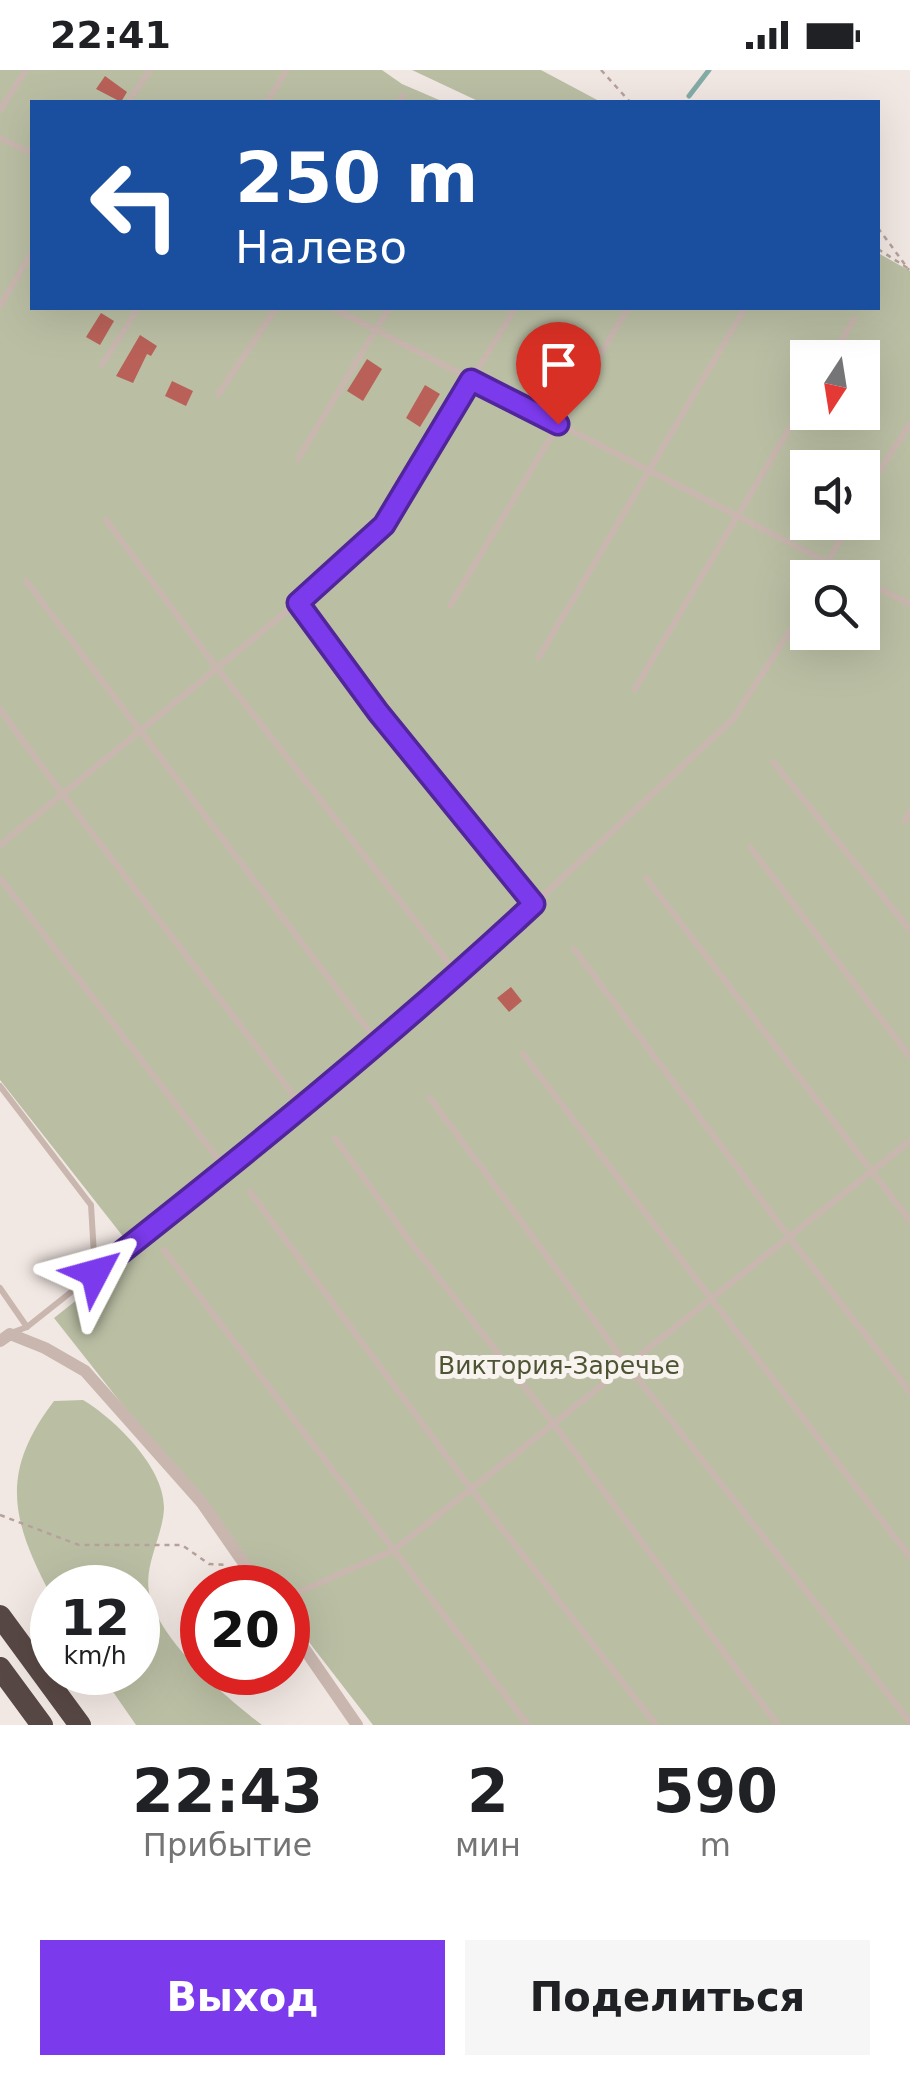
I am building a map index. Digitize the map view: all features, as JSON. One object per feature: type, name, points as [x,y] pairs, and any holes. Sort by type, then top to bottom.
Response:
[{"type":"highway","points":[[0,1616],[80,1725]]},
{"type":"highway","points":[[0,1668],[42,1725]]},
{"type":"street","points":[[5,1337],[45,1348],[85,1371],[202,1502],[249,1565]]},
{"type":"street","points":[[310,1658],[357,1725]]},
{"type":"lane","points":[[0,110],[26,70]]},
{"type":"lane","points":[[129,100],[150,70]]},
{"type":"lane","points":[[268,100],[287,70]]},
{"type":"lane","points":[[0,138],[30,152]]},
{"type":"lane","points":[[0,306],[30,255]]},
{"type":"lane","points":[[102,365],[137,310]]},
{"type":"lane","points":[[218,395],[275,310]]},
{"type":"lane","points":[[336,310],[824,560]]},
{"type":"lane","points":[[298,459],[388,310]]},
{"type":"lane","points":[[0,845],[298,603],[384,525],[514,310]]},
{"type":"lane","points":[[450,606],[627,310]]},
{"type":"lane","points":[[540,657],[744,310]]},
{"type":"lane","points":[[842,340],[854,319]]},
{"type":"lane","points":[[880,470],[910,424]]},
{"type":"lane","points":[[635,688],[790,427]]},
{"type":"lane","points":[[106,520],[216,667],[458,974]]},
{"type":"lane","points":[[26,581],[379,1044]]},
{"type":"lane","points":[[880,589],[910,604]]},
{"type":"lane","points":[[298,603],[378,712],[534,904]]},
{"type":"lane","points":[[5,1337],[27,1327],[303,1108],[458,974],[734,719],[790,630]]},
{"type":"lane","points":[[0,709],[62,797],[303,1108]]},
{"type":"lane","points":[[773,762],[910,930]]},
{"type":"lane","points":[[905,821],[910,812]]},
{"type":"lane","points":[[750,847],[910,1057]]},
{"type":"lane","points":[[0,878],[226,1169]]},
{"type":"lane","points":[[646,878],[910,1221]]},
{"type":"lane","points":[[574,949],[910,1392]]},
{"type":"lane","points":[[523,1054],[910,1557]]},
{"type":"lane","points":[[0,1086],[90,1204],[95,1273]]},
{"type":"lane","points":[[430,1098],[627,1364],[910,1722]]},
{"type":"lane","points":[[335,1138],[778,1725]]},
{"type":"lane","points":[[310,1587],[394,1550],[910,1140]]},
{"type":"lane","points":[[250,1192],[471,1488],[656,1725]]},
{"type":"lane","points":[[164,1250],[528,1725]]},
{"type":"lane","points":[[0,1288],[27,1327]]},
{"type":"path","points":[[601,70],[628,100]]},
{"type":"path","points":[[880,231],[910,270]]},
{"type":"path","points":[[880,250],[910,270]]},
{"type":"path","points":[[0,1514],[80,1545],[182,1544],[209,1564],[223,1565]]},
{"type":"green space","name":"Виктория-Заречье","points":[[0,70],[382,70],[402,84],[439,100],[30,100],[30,310],[880,310],[880,254],[910,271],[910,1725],[373,1725],[310,1643],[310,1565],[249,1565],[54,1318],[136,1253],[0,1080]]},
{"type":"green space","points":[[412,70],[541,70],[597,100],[476,100]]},
{"type":"green space","points":[[83,1400],[123,1432],[147,1461],[162,1493],[164,1508],[150,1565],[36,1565],[20,1519],[19,1474],[25,1451],[54,1401]]},
{"type":"green space","points":[[160,1620],[180,1649],[180,1695],[226,1695],[262,1725],[136,1725],[115,1695],[160,1695]]},
{"type":"building","points":[[105,76],[127,92],[122,100],[117,100],[96,89]]},
{"type":"building","points":[[101,313],[114,321],[100,345],[86,337]]},
{"type":"building","points":[[140,335],[157,346],[151,356],[147,354],[133,383],[116,376]]},
{"type":"building","points":[[367,359],[382,369],[363,401],[347,391]]},
{"type":"building","points":[[172,381],[193,391],[186,406],[165,396]]},
{"type":"building","points":[[425,385],[440,394],[420,427],[406,418]]},
{"type":"building","points":[[511,987],[522,1001],[509,1012],[497,998]]},
{"type":"waterway","points":[[689,96],[709,70]]},
{"type":"route","points":[[95,1273],[303,1108],[534,904],[378,712],[298,603],[384,525],[471,380],[558,424]]}]
